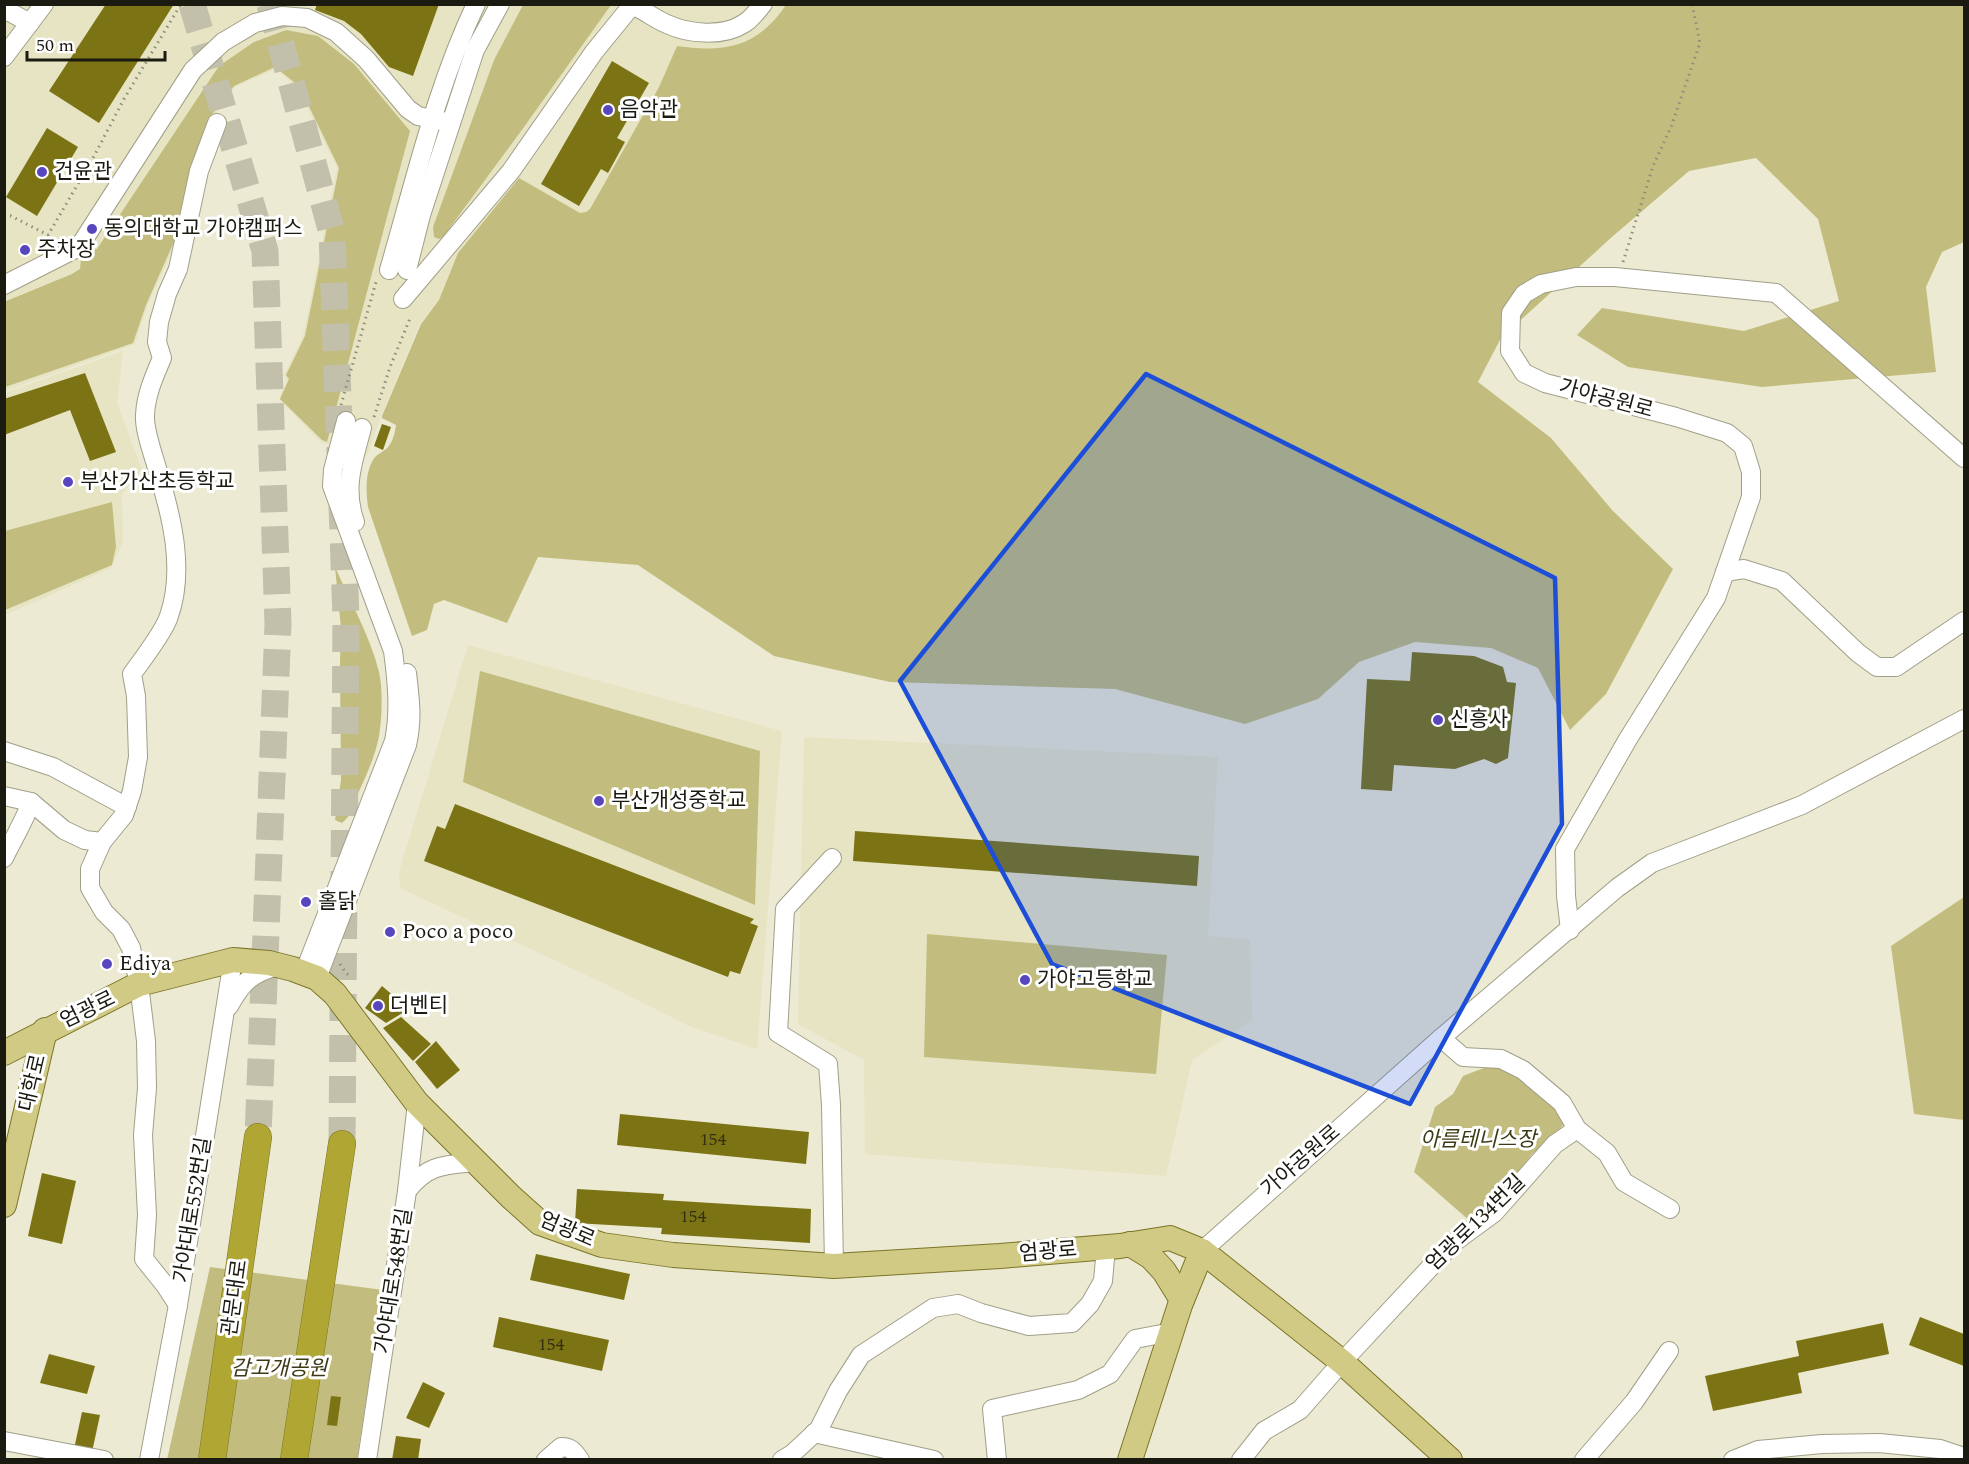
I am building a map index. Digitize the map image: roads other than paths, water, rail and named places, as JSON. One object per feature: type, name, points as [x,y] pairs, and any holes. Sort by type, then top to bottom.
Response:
[{"type":"highway","name":"관문대로","points":[[212,1460],[258,1137]]},
{"type":"highway","points":[[294,1460],[342,1144]]},
{"type":"main road","name":"엄광로","points":[[4,1053],[45,1030],[139,984],[233,960],[279,966],[310,975],[335,994],[417,1103],[540,1223],[602,1245],[674,1256],[834,1266],[1000,1256],[1106,1247],[1170,1238],[1202,1251],[1342,1362],[1450,1460]]},
{"type":"main road","name":"대학로","points":[[4,1205],[45,1030]]},
{"type":"main road","points":[[1130,1244],[1151,1257],[1164,1271],[1182,1300]]},
{"type":"main road","name":"가야공원로","points":[[1130,1460],[1182,1300],[1202,1251]]},
{"type":"street","points":[[4,57],[44,4]]},
{"type":"street","points":[[398,270],[421,215],[455,50],[476,4]]},
{"type":"street","points":[[442,121],[475,50],[500,4]]},
{"type":"street","points":[[403,299],[511,171],[594,52],[629,9],[638,8],[665,24],[682,30],[714,32],[733,29],[745,24],[763,4]]},
{"type":"street","points":[[4,9],[30,23]]},
{"type":"street","points":[[4,285],[79,248],[192,70],[222,42],[255,23],[282,16],[307,18],[336,33],[366,59],[408,109],[418,116],[442,121]]},
{"type":"street","points":[[139,984],[131,948],[121,929],[104,912],[90,888],[90,869],[102,842],[124,815],[132,791],[138,757],[136,696],[132,674],[169,617],[176,587],[176,560],[171,514],[152,453],[145,417],[148,390],[162,358],[157,342],[159,322],[167,294],[178,269],[199,171],[217,123]]},
{"type":"street","name":"가야공원로","points":[[1570,930],[1564,849],[1628,739],[1716,598],[1751,497],[1751,472],[1743,446],[1727,433],[1545,383],[1524,373],[1510,351],[1511,313],[1524,294],[1541,284],[1576,277],[1618,277],[1776,293],[1965,458]]},
{"type":"street","points":[[354,425],[349,477],[351,511],[405,660],[411,703],[411,725],[396,775],[327,954],[310,975],[394,741],[398,723],[393,651],[332,486],[333,470],[354,425]]},
{"type":"street","points":[[1725,572],[1744,568],[1782,581],[1858,653],[1877,667],[1896,667],[1965,621]]},
{"type":"street","name":"가야공원로","points":[[1202,1251],[1441,1038],[1617,888],[1652,863],[1802,805],[1965,719]]},
{"type":"street","points":[[4,751],[53,767],[127,807]]},
{"type":"street","points":[[4,796],[31,802],[64,830],[86,840],[102,842]]},
{"type":"street","points":[[4,858],[31,802]]},
{"type":"street","points":[[832,858],[785,909],[778,1034],[828,1064],[834,1266]]},
{"type":"street","points":[[327,954],[335,994]]},
{"type":"street","name":"가야대로552번길","points":[[149,1460],[178,1305],[233,960]]},
{"type":"street","points":[[225,1012],[244,983],[257,972],[279,966]]},
{"type":"street","name":"엄광로","points":[[139,984],[146,1041],[147,1076],[143,1135],[147,1215],[144,1259],[178,1305]]},
{"type":"street","points":[[1441,1038],[1463,1058],[1501,1059],[1523,1070],[1562,1103],[1577,1129],[1607,1153],[1624,1182],[1670,1209]]},
{"type":"street","name":"가야대로548번길","points":[[367,1460],[407,1191],[417,1103]]},
{"type":"street","name":"엄광로134번길","points":[[1241,1460],[1264,1431],[1300,1410],[1453,1243],[1494,1213],[1555,1144],[1577,1129]]},
{"type":"street","points":[[407,1191],[418,1177],[440,1166],[476,1162]]},
{"type":"street","name":"엄광로","points":[[814,1433],[861,1355],[933,1308],[958,1304],[1029,1326],[1072,1323],[1090,1304],[1103,1281],[1106,1247]]},
{"type":"street","points":[[997,1460],[992,1409],[1078,1390],[1110,1374],[1135,1339],[1172,1332]]},
{"type":"street","points":[[1584,1460],[1634,1402],[1669,1351]]},
{"type":"street","points":[[782,1460],[792,1454],[814,1433],[934,1460]]},
{"type":"street","points":[[4,1441],[104,1460]]},
{"type":"street","points":[[1733,1460],[1758,1450],[1822,1444],[1879,1443],[1940,1449],[1965,1457]]},
{"type":"street","points":[[546,1460],[561,1447],[568,1447],[574,1451],[579,1460]]},
{"type":"tunnel","points":[[192,4],[265,251],[278,624],[258,1137]]},
{"type":"tunnel","points":[[270,4],[332,233],[340,453]]},
{"type":"tunnel","points":[[342,506],[346,619],[342,1144]]},
{"type":"place","name":"음악관","points":[[608,110]]},
{"type":"place","name":"건윤관","points":[[42,172]]},
{"type":"place","name":"동의대학교 가야캠퍼스","points":[[92,229]]},
{"type":"place","name":"주차장","points":[[25,250]]},
{"type":"place","name":"부산가산초등학교","points":[[68,482]]},
{"type":"place","name":"신흥사","points":[[1438,720]]},
{"type":"place","name":"부산개성중학교","points":[[599,801]]},
{"type":"place","name":"홀닭","points":[[306,902]]},
{"type":"place","name":"Poco a poco","points":[[390,932]]},
{"type":"place","name":"Ediya","points":[[107,964]]},
{"type":"place","name":"가야고등학교","points":[[1025,980]]},
{"type":"place","name":"더벤티","points":[[378,1006]]},
{"type":"park label","name":"아름테니스장","points":[[1478,1140]]},
{"type":"park label","name":"감고개공원","points":[[279,1369]]}]
